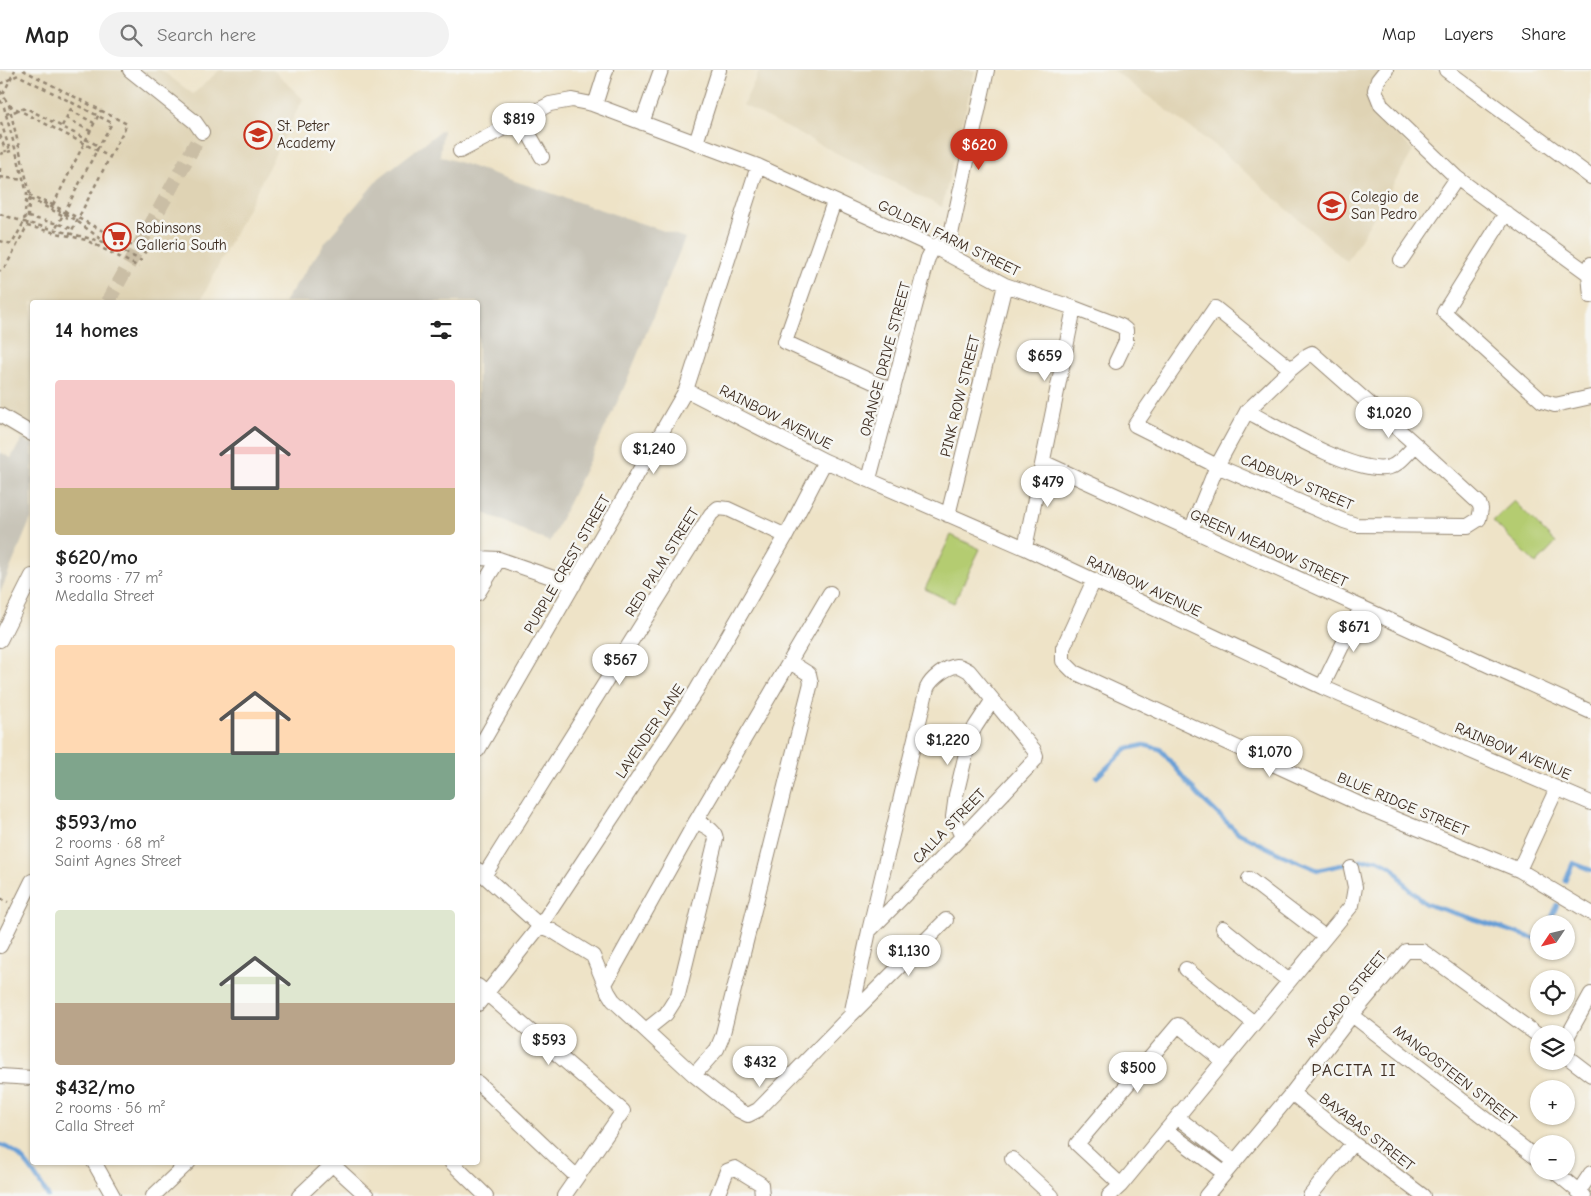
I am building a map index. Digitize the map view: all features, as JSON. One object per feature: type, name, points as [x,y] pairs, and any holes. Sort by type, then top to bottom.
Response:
[{"type":"street","points":[[130,70],[195,122],[202,132]]},
{"type":"street","points":[[594,105],[606,70]]},
{"type":"street","points":[[642,123],[661,70]]},
{"type":"street","points":[[696,143],[719,70]]},
{"type":"street","points":[[934,247],[945,241],[951,234],[987,70]]},
{"type":"street","points":[[1386,70],[1378,80],[1374,90],[1381,105],[1457,178],[1590,269],[1591,296]]},
{"type":"street","points":[[1446,70],[1591,177]]},
{"type":"street","name":"GOLDEN FARM STREET","points":[[460,151],[550,104],[572,100],[594,105],[758,166],[934,247],[1004,285],[1121,326],[1126,330],[1126,341],[1116,362]]},
{"type":"street","points":[[521,120],[542,157]]},
{"type":"street","name":"PURPLE CREST STREET","points":[[480,747],[686,390],[758,166]]},
{"type":"street","points":[[1402,260],[1457,178]]},
{"type":"street","points":[[834,202],[785,342],[893,391]]},
{"type":"street","points":[[1506,213],[1444,312],[1542,401],[1555,405],[1591,397]]},
{"type":"street","name":"ORANGE DRIVE STREET","points":[[870,480],[928,258],[934,247]]},
{"type":"street","name":"PINK ROW STREET","points":[[948,515],[1004,285]]},
{"type":"street","points":[[1025,548],[1074,308]]},
{"type":"street","name":"CADBURY STREET","points":[[1291,369],[1215,308],[1135,425],[1217,466],[1356,525],[1468,526],[1478,519],[1481,513],[1479,503],[1416,444]]},
{"type":"street","points":[[1191,530],[1217,466],[1247,412],[1291,369],[1312,353],[1416,444],[1398,462],[1390,467],[1375,468],[1352,463],[1298,439],[1247,412]]},
{"type":"street","name":"RAINBOW AVENUE","points":[[686,390],[825,461],[1025,548],[1322,687],[1591,803]]},
{"type":"street","points":[[0,415],[30,433]]},
{"type":"street","name":"LAVENDER LANE","points":[[480,994],[540,926],[696,691],[786,536],[825,461]]},
{"type":"street","name":"GREEN MEADOW STREET","points":[[1043,462],[1591,712]]},
{"type":"street","name":"RED PALM STREET","points":[[481,873],[711,514],[718,508],[728,509],[786,536]]},
{"type":"street","points":[[480,558],[499,559],[574,585]]},
{"type":"street","points":[[480,590],[499,559]]},
{"type":"street","points":[[0,640],[30,580]]},
{"type":"street","name":"BLUE RIDGE STREET","points":[[1094,580],[1063,648],[1063,660],[1074,672],[1366,807],[1519,870],[1591,913]]},
{"type":"street","points":[[605,984],[696,821],[830,593]]},
{"type":"street","points":[[1322,687],[1361,607]]},
{"type":"street","points":[[694,1075],[717,1049],[722,1037],[811,683],[809,674],[790,662]]},
{"type":"street","name":"CALLA STREET","points":[[851,1015],[869,931],[926,688],[930,682],[955,666],[962,667],[968,671],[1034,750],[1036,756],[1032,763],[869,931]]},
{"type":"street","points":[[962,836],[953,817],[956,795],[970,737],[992,701]]},
{"type":"street","points":[[1519,870],[1557,788]]},
{"type":"street","points":[[646,1030],[666,1014],[678,995],[716,839],[712,830],[696,821]]},
{"type":"street","points":[[1109,1196],[1177,1117],[1352,905],[1355,887],[1351,868]]},
{"type":"street","points":[[481,873],[540,926],[552,930],[593,956],[613,1000],[694,1075],[738,1110],[748,1115],[758,1110],[946,920]]},
{"type":"street","points":[[1249,879],[1326,937]]},
{"type":"street","points":[[0,946],[30,885]]},
{"type":"street","points":[[1223,928],[1289,981]]},
{"type":"street","name":"AVOCADO STREET","points":[[1206,1196],[1292,1093],[1352,1015],[1406,950],[1422,951],[1530,1029]]},
{"type":"street","points":[[1186,969],[1254,1023]]},
{"type":"street","points":[[480,994],[623,1111],[564,1196]]},
{"type":"street","points":[[1574,1025],[1591,994]]},
{"type":"street","name":"MANGOSTEEN STREET","points":[[1352,1015],[1530,1153]]},
{"type":"street","points":[[1121,1184],[1077,1144],[1178,1025],[1223,1061]]},
{"type":"street","points":[[1575,1063],[1591,1075]]},
{"type":"street","points":[[0,1076],[30,1078]]},
{"type":"street","points":[[480,1085],[577,1177]]},
{"type":"street","name":"BAYABAS STREET","points":[[1292,1093],[1353,1143],[1423,1196]]},
{"type":"street","points":[[1177,1117],[1234,1161]]},
{"type":"street","points":[[1166,1130],[1224,1173]]},
{"type":"street","points":[[1310,1196],[1353,1143]]},
{"type":"street","points":[[1012,1159],[1052,1196]]},
{"type":"street","points":[[96,1165],[113,1196]]},
{"type":"street","points":[[153,1196],[186,1165]]},
{"type":"street","points":[[300,1196],[333,1165]]},
{"type":"street","points":[[335,1165],[367,1196]]},
{"type":"street","points":[[454,1165],[486,1196]]},
{"type":"street","points":[[717,1196],[727,1171],[735,1168],[761,1184],[762,1196]]},
{"type":"street","points":[[1565,1180],[1582,1194],[1591,1173]]},
{"type":"path","points":[[0,271],[6,266],[27,226],[27,181],[9,105],[1,92],[15,70]]},
{"type":"path","points":[[23,70],[128,124],[69,236]]},
{"type":"path","points":[[0,84],[18,75],[112,123],[55,230]]},
{"type":"path","points":[[0,100],[6,114],[28,194],[24,222],[12,244],[0,241]]},
{"type":"path","points":[[62,126],[74,103]]},
{"type":"path","points":[[9,105],[110,157]]},
{"type":"path","points":[[6,114],[26,108],[99,146]]},
{"type":"path","points":[[70,110],[94,123]]},
{"type":"path","points":[[53,205],[101,110]]},
{"type":"path","points":[[66,118],[90,131]]},
{"type":"path","points":[[7,119],[0,122],[10,151]]},
{"type":"path","points":[[0,135],[6,152]]},
{"type":"path","points":[[0,154],[19,148]]},
{"type":"path","points":[[0,168],[0,179],[27,181]]},
{"type":"path","points":[[28,194],[53,205],[146,254]]},
{"type":"path","points":[[28,194],[76,222]]},
{"type":"path","points":[[26,198],[62,214],[105,242],[142,261]]},
{"type":"path","points":[[0,214],[24,222],[105,242]]},
{"type":"path","points":[[24,216],[73,229]]},
{"type":"path","points":[[27,226],[86,240],[139,267]]},
{"type":"shaded area","name":"Robinsons Galleria South","points":[[0,70],[161,70],[193,94],[220,70],[273,70],[303,99],[201,300],[30,300],[30,443],[0,426]]},
{"type":"shaded area","points":[[760,70],[975,70],[942,207],[743,105]]},
{"type":"shaded area","name":"Colegio de San Pedro","points":[[1113,70],[1388,70],[1368,101],[1413,151],[1347,262],[1219,149]]},
{"type":"shaded area","points":[[443,129],[440,156],[685,238],[623,390],[550,542],[484,513],[480,513],[480,300],[285,300],[327,240],[379,178]]},
{"type":"shaded area","points":[[22,439],[30,443],[30,521],[0,593],[0,452],[11,458]]},
{"type":"green space","points":[[1514,501],[1556,543],[1536,564],[1493,521]]},
{"type":"green space","points":[[951,535],[980,549],[954,603],[925,589]]},
{"type":"waterway","points":[[1097,777],[1126,749],[1144,745],[1160,749],[1198,795],[1237,832],[1280,854],[1318,870],[1377,859],[1394,868],[1406,886],[1426,904],[1530,937]]},
{"type":"waterway","points":[[1565,881],[1573,863],[1591,870]]},
{"type":"waterway","points":[[1553,915],[1557,905]]},
{"type":"waterway","points":[[0,1145],[16,1153],[22,1159],[34,1173],[48,1196]]},
{"type":"tunnel","points":[[109,300],[202,132]]},
{"type":"place","name":"St. Peter Academy","points":[[258,135]]},
{"type":"place","name":"Colegio de San Pedro","points":[[1332,206]]},
{"type":"place","name":"Robinsons Galleria South","points":[[117,237]]},
{"type":"district","name":"PACITA II","points":[[1354,1070]]}]
